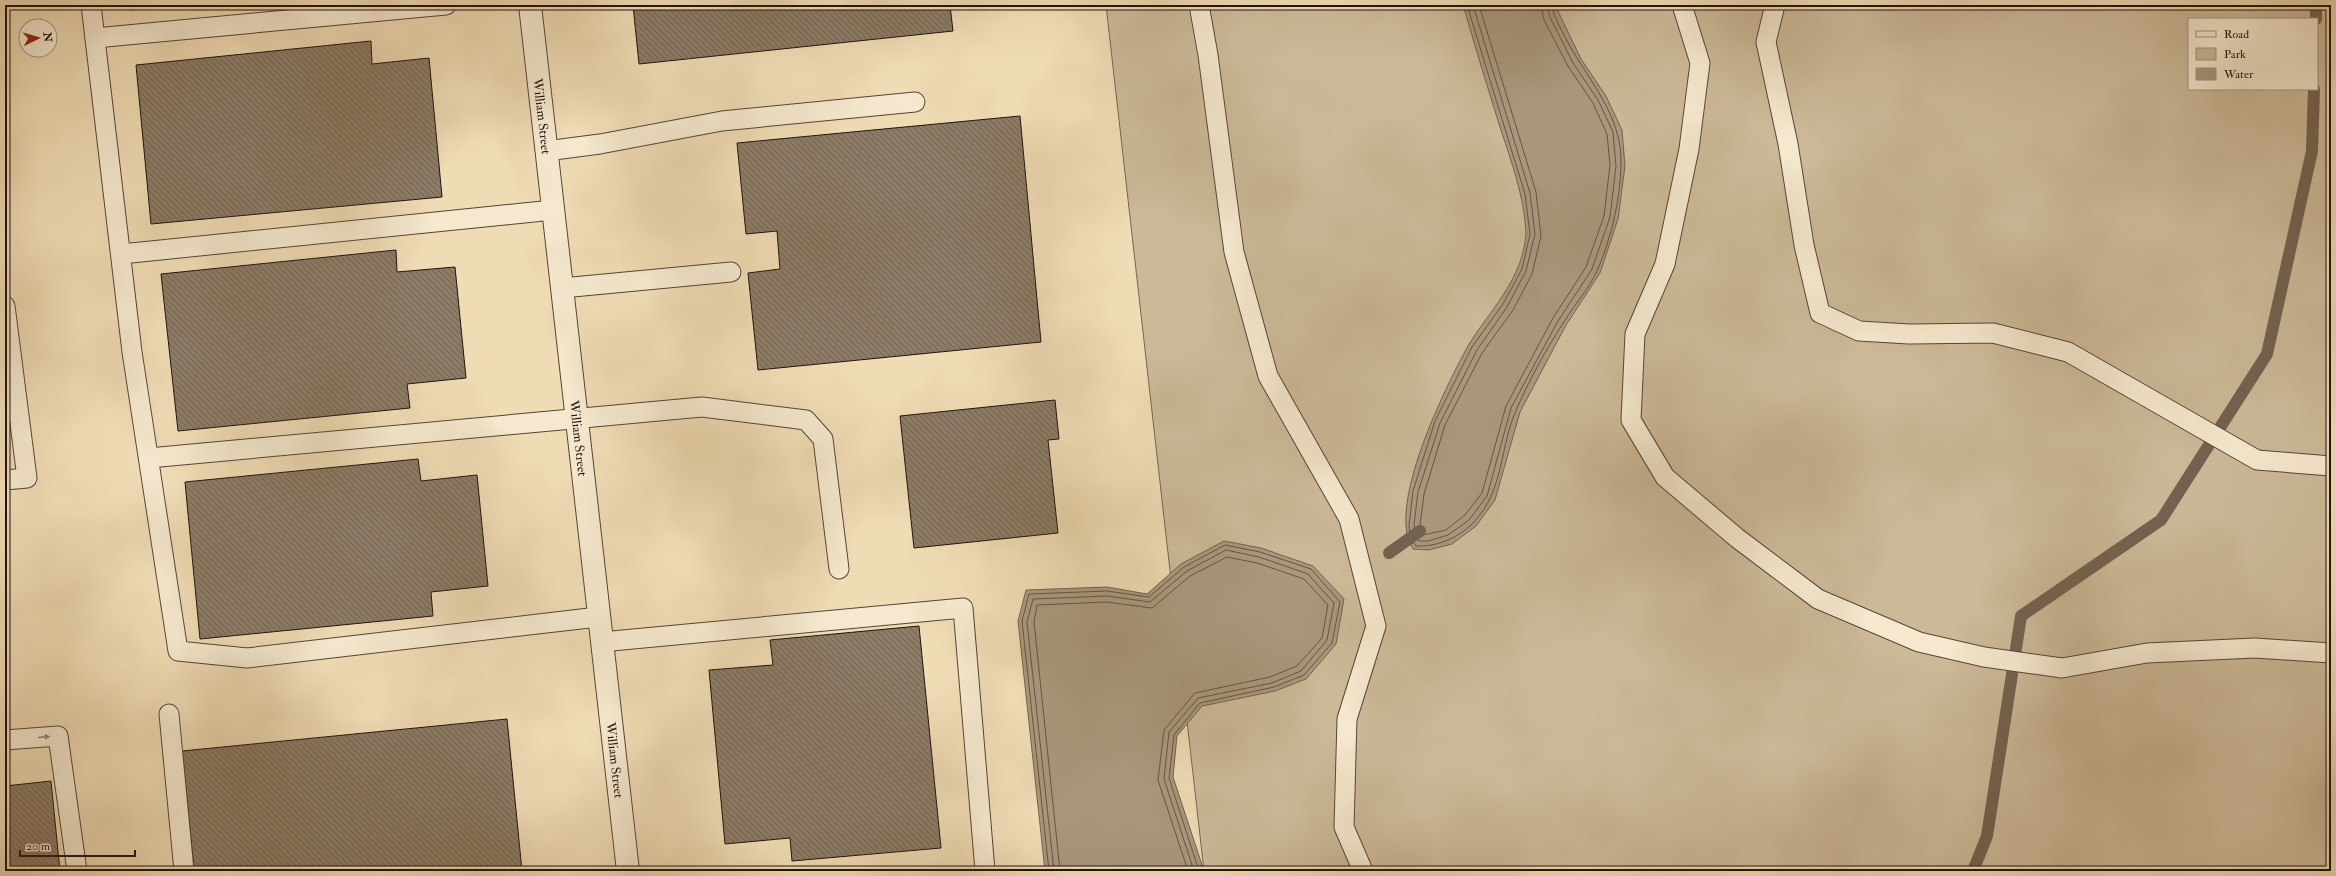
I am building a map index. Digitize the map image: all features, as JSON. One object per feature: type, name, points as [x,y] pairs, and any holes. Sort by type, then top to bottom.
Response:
[{"type":"street","name":"William Street","points":[[530,5],[598,617],[628,871]]},
{"type":"lane","points":[[91,5],[132,352],[178,651],[247,658],[598,617]]},
{"type":"lane","points":[[95,38],[446,5]]},
{"type":"lane","points":[[1199,5],[1208,55],[1234,252],[1268,376],[1349,519],[1376,626],[1347,719],[1344,827],[1363,871]]},
{"type":"lane","points":[[1682,5],[1700,63],[1689,149],[1665,264],[1635,334],[1631,420],[1665,477],[1737,538],[1818,599],[1919,642],[1988,658],[2062,668],[2147,653],[2247,648],[2331,653]]},
{"type":"lane","points":[[1775,5],[1766,42],[1788,144],[1804,245],[1820,314],[1858,331],[1910,334],[1993,333],[2068,352],[2191,424],[2257,460],[2331,466]]},
{"type":"lane","points":[[546,151],[600,144],[722,121],[915,102]]},
{"type":"lane","points":[[121,254],[553,210]]},
{"type":"lane","points":[[562,288],[731,272]]},
{"type":"lane","points":[[5,306],[27,478],[5,480]]},
{"type":"lane","points":[[149,458],[702,407],[806,420],[823,439],[839,569]]},
{"type":"lane","points":[[601,642],[963,608],[985,871]]},
{"type":"lane","points":[[168,714],[184,871]]},
{"type":"lane","points":[[5,740],[58,736],[76,871]]},
{"type":"green space","points":[[1106,5],[2331,5],[2331,871],[1204,871]]},
{"type":"water","points":[[1463,5],[1555,5],[1581,59],[1606,96],[1622,130],[1625,166],[1618,219],[1600,273],[1566,325],[1520,412],[1495,500],[1476,526],[1452,544],[1429,550],[1413,549],[1406,530],[1407,506],[1412,477],[1422,447],[1446,389],[1468,346],[1513,278],[1521,259],[1526,236],[1523,205],[1516,178]]},
{"type":"water","points":[[1224,541],[1261,548],[1313,566],[1344,599],[1336,644],[1306,679],[1275,691],[1202,706],[1177,736],[1173,777],[1204,871],[1045,871],[1018,621],[1026,590],[1107,587],[1147,594],[1181,564]]},
{"type":"building","points":[[131,5],[186,5],[131,10]]},
{"type":"building","points":[[633,5],[950,5],[953,31],[639,64]]},
{"type":"building","points":[[371,41],[372,64],[429,58],[442,197],[151,224],[136,65]]},
{"type":"building","points":[[1020,116],[1041,342],[758,370],[748,273],[780,269],[777,231],[746,234],[737,143]]},
{"type":"building","points":[[396,250],[397,272],[455,267],[466,378],[407,384],[410,408],[178,431],[161,274]]},
{"type":"building","points":[[1055,400],[1059,439],[1048,440],[1058,533],[914,548],[900,416]]},
{"type":"building","points":[[418,459],[421,481],[477,475],[488,586],[431,592],[433,616],[200,639],[185,482]]},
{"type":"building","points":[[919,626],[941,848],[792,861],[790,838],[725,844],[709,670],[773,665],[770,640]]},
{"type":"building","points":[[507,719],[522,871],[194,871],[182,751]]},
{"type":"building","points":[[51,781],[60,871],[5,871],[5,786]]},
{"type":"waterway","points":[[2316,5],[2316,18]]},
{"type":"waterway","points":[[1973,871],[1987,836],[2021,616],[2161,520],[2267,354],[2312,151],[2314,90]]},
{"type":"waterway","points":[[1389,553],[1420,531]]}]
